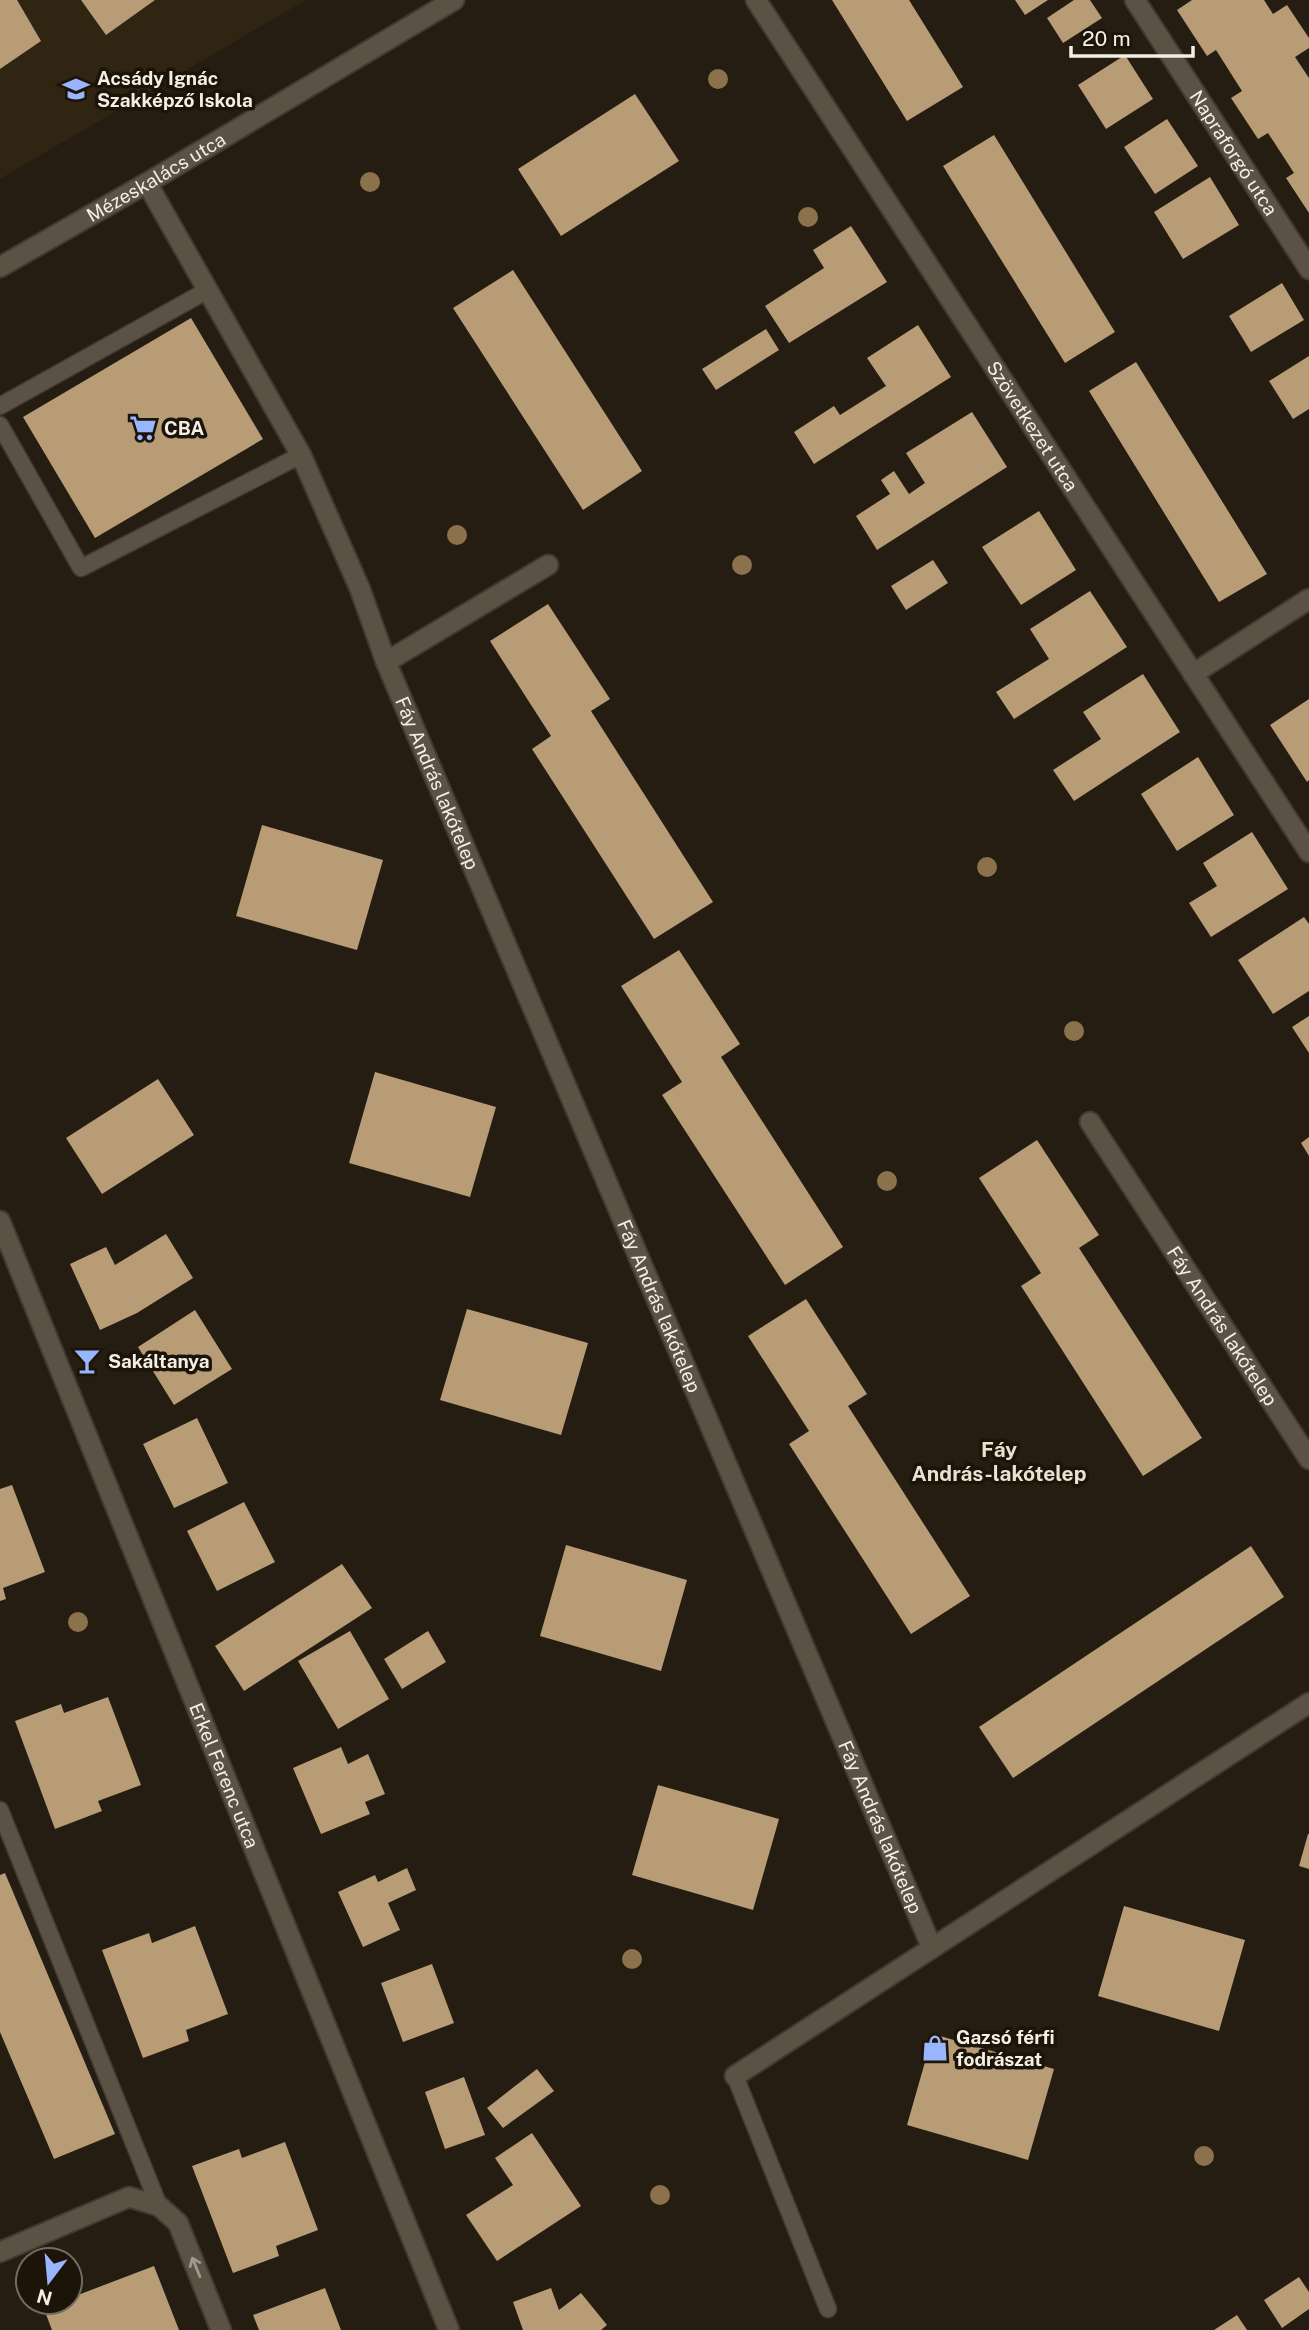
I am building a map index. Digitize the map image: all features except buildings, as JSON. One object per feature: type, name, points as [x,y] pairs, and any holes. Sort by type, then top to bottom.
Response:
[{"type":"street","name":"Mézeskalács utca","points":[[0,267],[147,183],[454,0]]},
{"type":"street","name":"Szövetkezet utca","points":[[756,0],[1309,852]]},
{"type":"street","name":"Napraforgó utca","points":[[1135,0],[1309,269]]},
{"type":"street","name":"Fáy András lakótelep","points":[[147,183],[300,455],[360,589],[386,662],[932,1948]]},
{"type":"street","points":[[386,662],[548,565]]},
{"type":"street","points":[[1193,674],[1309,599]]},
{"type":"street","name":"Fáy András lakótelep","points":[[1090,1122],[1309,1459]]},
{"type":"street","name":"Erkel Ferenc utca","points":[[0,1221],[449,2330]]},
{"type":"street","points":[[735,2076],[1309,1703]]},
{"type":"street","points":[[0,2252],[129,2197],[159,2206],[178,2223],[221,2330]]},
{"type":"lane","points":[[0,406],[208,290]]},
{"type":"lane","points":[[0,425],[81,568],[300,455]]},
{"type":"lane","points":[[0,1811],[159,2206]]},
{"type":"lane","points":[[735,2076],[828,2309]]},
{"type":"shaded area","name":"Acsády Ignác Szakképző Iskola","points":[[0,0],[306,0],[0,179]]},
{"type":"place","name":"Acsády Ignác Szakképző Iskola","points":[[76,89]]},
{"type":"place","name":"CBA","points":[[143,428]]},
{"type":"place","name":"Sakáltanya","points":[[87,1361]]},
{"type":"place","name":"Gazsó férfi fodrászat","points":[[935,2048]]},
{"type":"district","name":"Fáy András-lakótelep","points":[[999,1461]]}]
